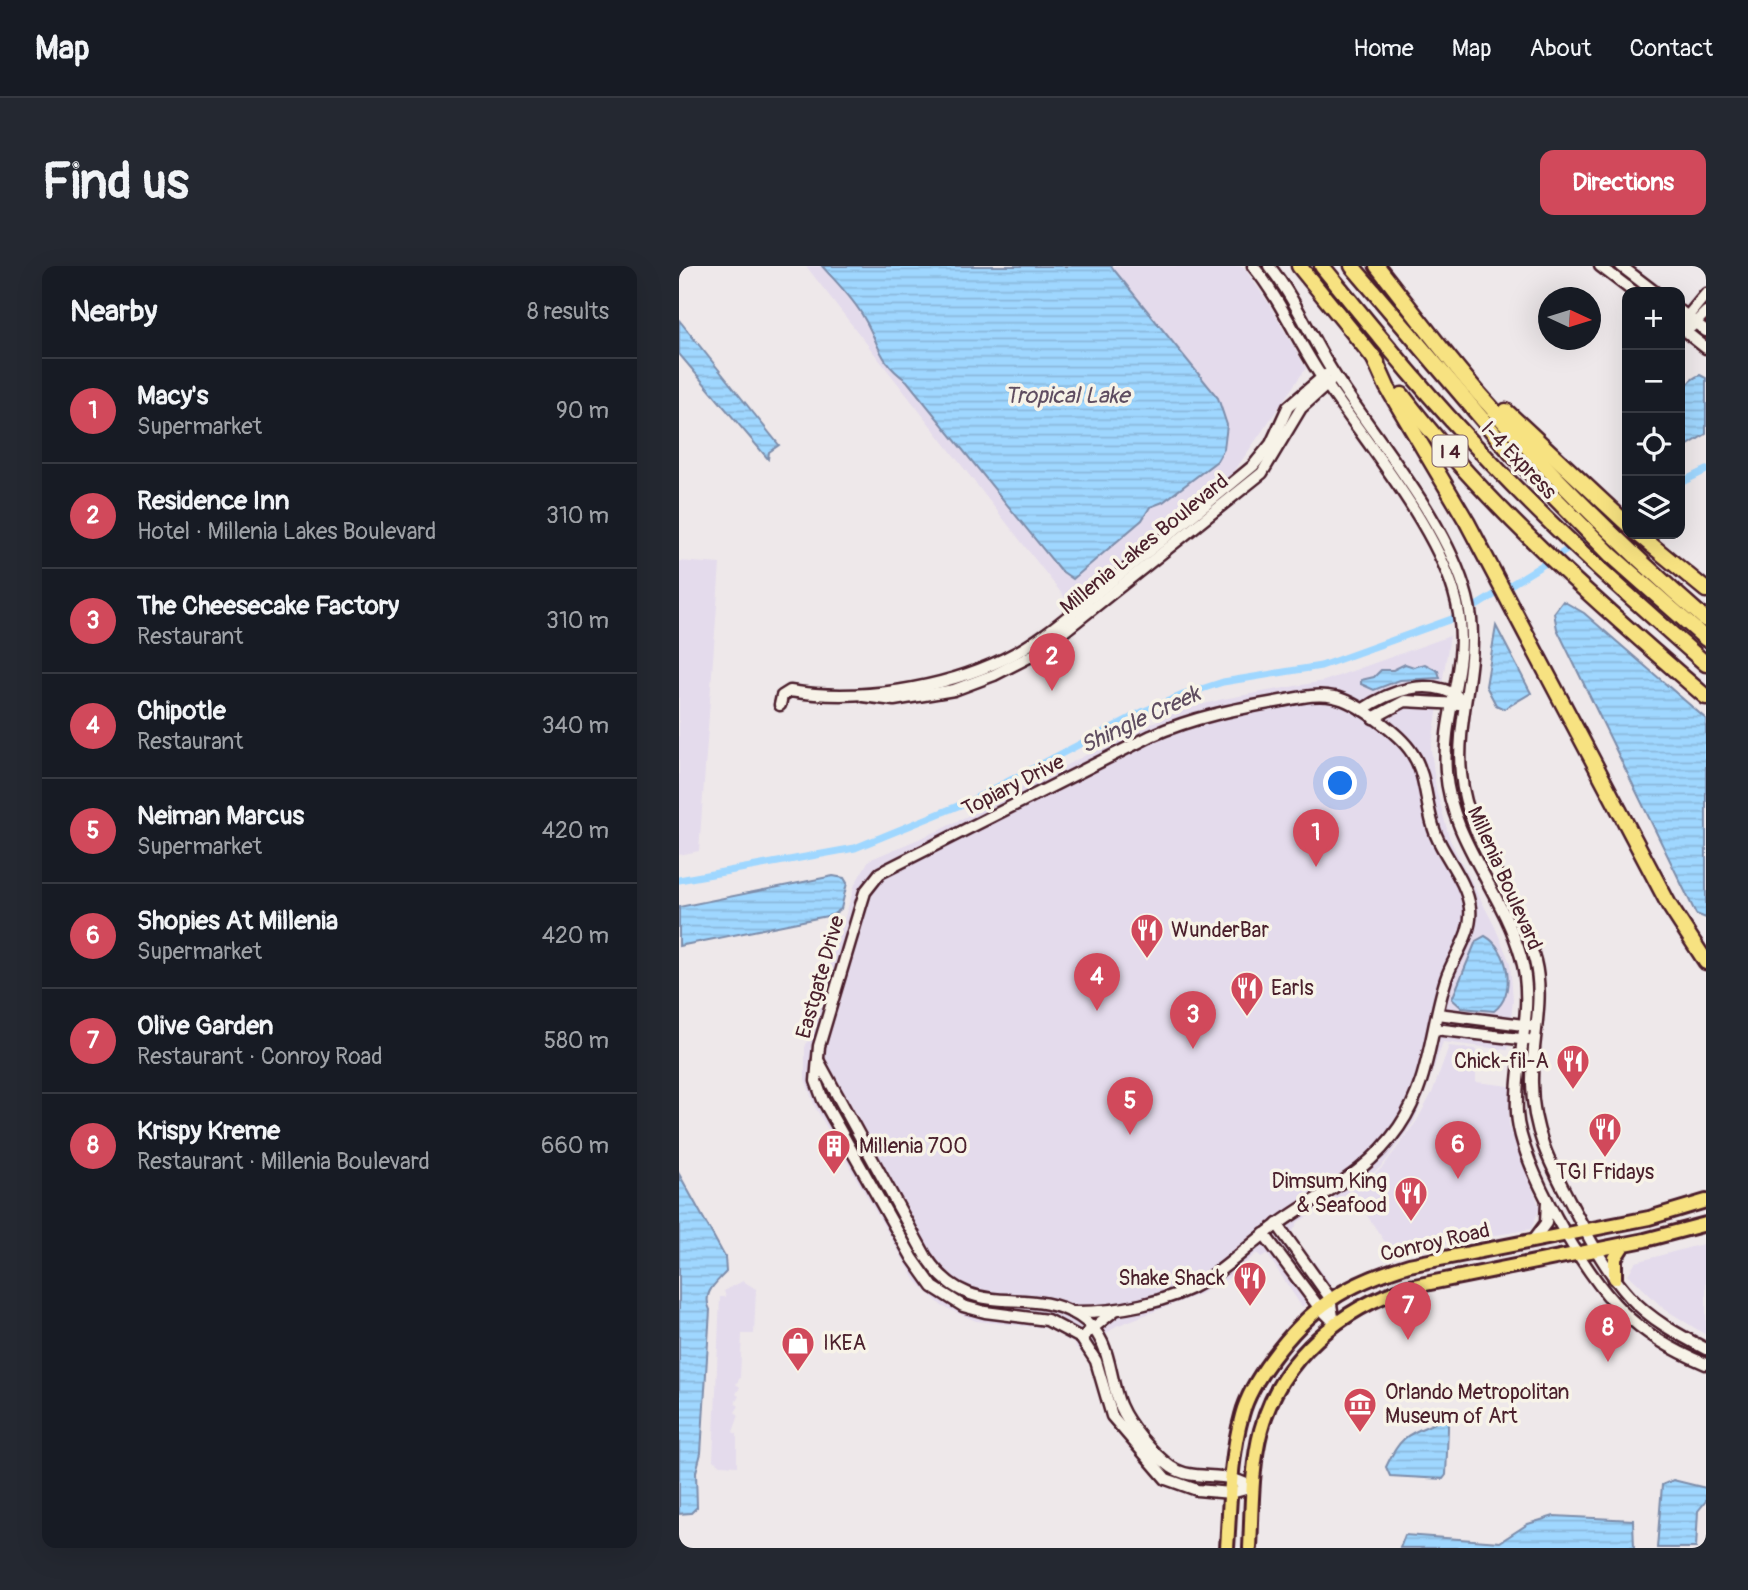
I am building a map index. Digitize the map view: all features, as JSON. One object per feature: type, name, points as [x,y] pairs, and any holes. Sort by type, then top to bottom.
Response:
[{"type":"highway","name":"I 4","points":[[1299,266],[1447,447],[1567,571],[1706,697]]},
{"type":"highway","name":"I-4 Express","points":[[1322,266],[1428,395],[1551,524],[1706,664]]},
{"type":"highway","name":"I-4 Express","points":[[1352,266],[1475,413],[1569,513],[1611,555],[1706,639]]},
{"type":"highway","points":[[1377,266],[1479,394],[1591,512],[1706,620]]},
{"type":"highway","points":[[1373,356],[1387,387],[1425,448],[1511,606],[1669,905],[1706,962]]},
{"type":"highway","points":[[1479,394],[1500,405],[1622,520]]},
{"type":"highway","points":[[1645,539],[1706,590]]},
{"type":"main road","name":"Conroy Road","points":[[1227,1548],[1232,1478],[1242,1414],[1250,1395],[1284,1342],[1318,1306],[1380,1274],[1409,1265],[1534,1238],[1676,1212],[1706,1201]]},
{"type":"main road","name":"Conroy Road","points":[[1250,1548],[1258,1446],[1271,1405],[1300,1357],[1335,1323],[1381,1296],[1410,1287],[1623,1244],[1706,1224]]},
{"type":"main road","points":[[1615,1278],[1615,1258],[1623,1244]]},
{"type":"street","name":"Millenia Boulevard","points":[[1253,266],[1276,297],[1324,381],[1418,521],[1447,575],[1457,602],[1461,628],[1461,667],[1446,745],[1449,793],[1462,832],[1515,938],[1525,979],[1525,1026],[1517,1113],[1523,1146],[1547,1197],[1600,1285],[1638,1326],[1676,1351],[1706,1364]]},
{"type":"street","name":"Millenia Boulevard","points":[[1269,266],[1287,291],[1334,374],[1424,509],[1458,572],[1467,598],[1472,624],[1472,661],[1459,753],[1464,793],[1472,821],[1529,940],[1538,979],[1532,1081],[1538,1134],[1549,1163],[1595,1249],[1615,1278],[1648,1314],[1706,1349]]},
{"type":"street","points":[[1600,266],[1627,287]]},
{"type":"street","points":[[1621,266],[1648,287]]},
{"type":"street","points":[[1685,312],[1706,294]]},
{"type":"street","points":[[1685,328],[1696,324],[1706,312]]},
{"type":"street","points":[[1685,316],[1706,331]]},
{"type":"street","points":[[1685,331],[1706,348]]},
{"type":"street","name":"Millenia Lakes Boulevard","points":[[781,705],[782,696],[790,691],[894,699],[954,690],[994,675],[1037,653],[1259,477],[1272,462],[1301,408],[1324,381],[1334,374]]},
{"type":"street","points":[[1362,710],[1386,695],[1405,688],[1432,689],[1454,700]]},
{"type":"street","name":"Topiary Drive","points":[[860,905],[872,881],[889,866],[962,834],[1169,728],[1227,710],[1311,696],[1343,699],[1399,738]]},
{"type":"street","points":[[1373,719],[1393,706],[1413,700],[1466,702]]},
{"type":"street","name":"Topiary Drive","points":[[1124,1307],[1167,1297],[1205,1281],[1277,1224],[1356,1175],[1389,1142],[1409,1111],[1422,1082],[1447,977],[1467,933],[1470,911],[1464,889],[1436,835],[1417,762],[1399,738],[1389,718],[1393,706]]},
{"type":"street","name":"Eastgate Drive","points":[[860,905],[818,1046],[816,1081],[823,1100],[926,1279],[941,1294],[963,1306],[985,1312],[1047,1320],[1081,1338]]},
{"type":"street","points":[[1438,1014],[1536,1027]]},
{"type":"street","points":[[1435,1030],[1535,1041]]},
{"type":"street","name":"Eastgate Drive","points":[[817,1060],[927,1259],[939,1275],[957,1288],[980,1298],[1045,1304],[1071,1312],[1092,1327],[1109,1356],[1121,1406],[1165,1462],[1190,1475],[1232,1478],[1253,1487]]},
{"type":"street","points":[[1534,1238],[1545,1223],[1547,1197]]},
{"type":"street","points":[[1277,1224],[1330,1298],[1335,1323]]},
{"type":"street","points":[[1264,1234],[1318,1306],[1335,1323]]},
{"type":"street","points":[[1071,1312],[1124,1307]]},
{"type":"street","points":[[1124,1307],[1106,1316],[1081,1338],[1096,1361],[1112,1416],[1166,1479],[1188,1488],[1231,1493],[1253,1487]]},
{"type":"shaded area","name":"Tropical Lake","points":[[806,266],[1243,266],[1268,302],[1306,368],[1229,479],[1073,608]]},
{"type":"shaded area","points":[[679,561],[720,564],[699,851],[679,855]]},
{"type":"shaded area","points":[[1450,636],[1431,749],[1436,789],[1450,840],[1495,927],[1510,963],[1513,1000],[1508,1050],[1443,1042],[1414,1122],[1382,1166],[1351,1191],[1298,1222],[1292,1233],[1331,1284],[1302,1307],[1267,1254],[1261,1257],[1257,1253],[1227,1279],[1200,1294],[1116,1326],[1082,1354],[1073,1343],[1047,1328],[976,1321],[942,1306],[916,1281],[815,1107],[805,1079],[805,1048],[855,884],[869,860],[940,830],[1129,733],[1179,711],[1223,699],[1324,681]]},
{"type":"shaded area","points":[[1449,1046],[1476,1049],[1476,1082],[1510,1086],[1509,1124],[1540,1208],[1531,1229],[1389,1254],[1385,1242],[1351,1192],[1382,1168],[1416,1122],[1432,1093]]},
{"type":"shaded area","points":[[1706,1243],[1706,1335],[1663,1308],[1628,1274],[1636,1262]]},
{"type":"shaded area","points":[[743,1281],[756,1289],[754,1334],[742,1334],[740,1378],[736,1384],[740,1387],[735,1403],[739,1406],[735,1412],[739,1415],[733,1432],[737,1434],[737,1466],[720,1465],[713,1460],[720,1297],[726,1297],[724,1291]]},
{"type":"water","name":"Tropical Lake","points":[[822,266],[1111,266],[1218,398],[1227,425],[1224,449],[1217,461],[1163,502],[1150,507],[1142,520],[1073,579],[1060,570],[907,381],[890,367],[860,311]]},
{"type":"water","points":[[679,320],[779,445],[769,452],[768,459],[679,354]]},
{"type":"water","points":[[1700,375],[1706,378],[1706,434],[1685,447],[1685,388],[1691,380]]},
{"type":"water","points":[[1563,601],[1584,613],[1706,719],[1706,918],[1696,914],[1557,629],[1554,613]]},
{"type":"water","points":[[1496,626],[1531,693],[1504,709],[1496,705],[1486,686]]},
{"type":"water","points":[[1405,664],[1414,667],[1425,664],[1438,671],[1440,678],[1400,680],[1374,690],[1361,684],[1361,680],[1374,677],[1381,670],[1393,670]]},
{"type":"water","points":[[833,876],[844,878],[847,883],[841,909],[832,915],[679,946],[679,907]]},
{"type":"water","points":[[1485,936],[1500,951],[1504,961],[1508,983],[1506,994],[1494,1011],[1462,1008],[1452,999],[1476,941]]},
{"type":"water","points":[[679,1174],[725,1257],[726,1272],[711,1289],[708,1299],[710,1310],[701,1453],[696,1472],[697,1507],[691,1513],[679,1514]]},
{"type":"water","points":[[1442,1420],[1448,1422],[1446,1475],[1443,1479],[1390,1476],[1386,1467],[1402,1441],[1414,1432]]},
{"type":"water","points":[[1673,1480],[1706,1488],[1706,1501],[1698,1511],[1696,1548],[1657,1548],[1662,1485]]},
{"type":"water","points":[[1554,1516],[1633,1520],[1634,1548],[1400,1548],[1405,1535],[1500,1542],[1528,1524]]},
{"type":"waterway","name":"Shingle Creek","points":[[1685,480],[1706,470]]},
{"type":"waterway","name":"Shingle Creek","points":[[679,880],[855,848],[970,801],[1142,712],[1183,695],[1223,682],[1321,666],[1460,616],[1622,516]]},
{"type":"place","name":"Residence Inn","points":[[1052,691]]},
{"type":"place","name":"Macy's","points":[[1316,867]]},
{"type":"place","name":"WunderBar","points":[[1147,960]]},
{"type":"place","name":"Chipotle","points":[[1097,1011]]},
{"type":"place","name":"Earls","points":[[1247,1018]]},
{"type":"place","name":"The Cheesecake Factory","points":[[1193,1049]]},
{"type":"place","name":"Chick-fil-A","points":[[1573,1091]]},
{"type":"place","name":"Neiman Marcus","points":[[1130,1135]]},
{"type":"place","name":"TGI Fridays","points":[[1605,1159]]},
{"type":"place","name":"Millenia 700","points":[[834,1176]]},
{"type":"place","name":"Shopies At Millenia","points":[[1458,1179]]},
{"type":"place","name":"Dimsum King & Seafood","points":[[1411,1223]]},
{"type":"place","name":"Shake Shack","points":[[1250,1308]]},
{"type":"place","name":"Olive Garden","points":[[1408,1340]]},
{"type":"place","name":"Krispy Kreme","points":[[1608,1362]]},
{"type":"place","name":"IKEA","points":[[798,1373]]},
{"type":"place","name":"Orlando Metropolitan Museum of Art","points":[[1360,1434]]}]
